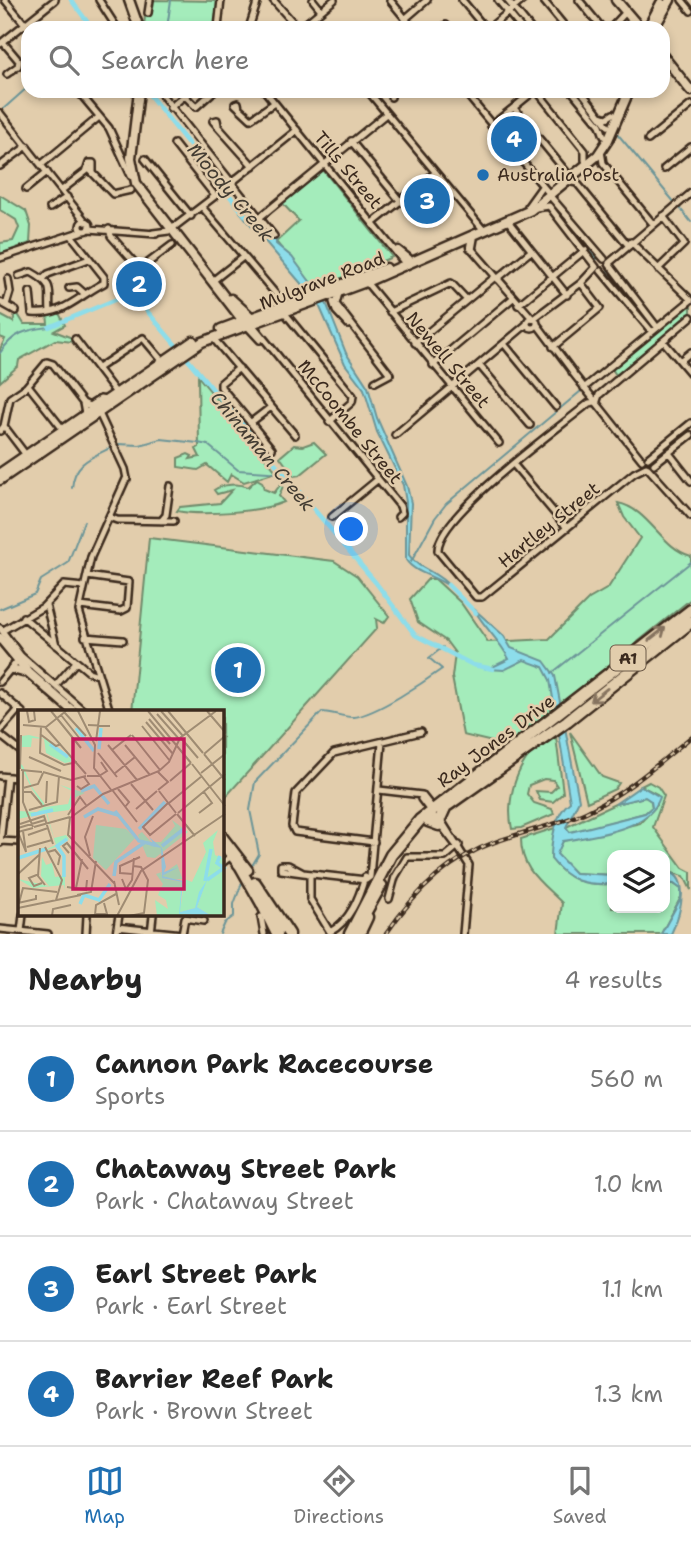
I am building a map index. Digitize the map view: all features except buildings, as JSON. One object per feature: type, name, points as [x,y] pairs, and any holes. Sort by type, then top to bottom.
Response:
[{"type":"highway","name":"Ray Jones Drive","points":[[353,932],[388,860],[432,811],[691,610]]},
{"type":"highway","name":"Ray Jones Drive","points":[[353,932],[400,853],[432,811],[567,721],[691,622]]},
{"type":"highway","points":[[248,874],[277,934]]},
{"type":"highway","points":[[248,874],[289,934]]},
{"type":"highway","points":[[261,904],[265,917],[277,934]]},
{"type":"main road","points":[[127,0],[134,21]]},
{"type":"main road","points":[[640,21],[670,0]]},
{"type":"main road","points":[[620,1],[638,21]]},
{"type":"main road","points":[[620,1],[638,21]]},
{"type":"main road","points":[[640,21],[660,2]]},
{"type":"main road","points":[[670,59],[691,84]]},
{"type":"main road","points":[[670,65],[691,91]]},
{"type":"main road","points":[[675,65],[681,78]]},
{"type":"main road","points":[[130,159],[140,98]]},
{"type":"main road","name":"Mulgrave Road","points":[[569,180],[591,155],[621,98]]},
{"type":"main road","name":"Mulgrave Road","points":[[100,412],[116,393],[164,360],[218,334],[365,283],[401,261],[508,221],[578,173],[604,136],[604,126],[621,98]]},
{"type":"main road","name":"McCoombe Street","points":[[130,159],[134,185],[164,220],[177,228],[248,322]]},
{"type":"main road","name":"McCoombe Street","points":[[130,159],[144,189],[164,220]]},
{"type":"main road","name":"Mulgrave Road","points":[[468,235],[529,208]]},
{"type":"main road","name":"McCoombe Street","points":[[177,228],[188,251],[236,312],[248,322]]},
{"type":"main road","points":[[468,235],[471,247]]},
{"type":"main road","name":"Mulgrave Road","points":[[285,309],[365,283],[379,277],[401,261]]},
{"type":"main road","points":[[218,334],[236,312]]},
{"type":"main road","name":"Mulgrave Road","points":[[0,473],[26,454],[100,412],[164,360]]},
{"type":"main road","name":"Mulgrave Road","points":[[0,480],[64,432]]},
{"type":"main road","points":[[1,632],[16,666],[71,710]]},
{"type":"main road","points":[[0,645],[16,666],[66,710]]},
{"type":"main road","points":[[224,839],[248,874],[261,904]]},
{"type":"main road","points":[[224,846],[234,853]]},
{"type":"street","points":[[5,0],[22,21]]},
{"type":"street","points":[[99,0],[112,21]]},
{"type":"street","points":[[148,13],[150,0]]},
{"type":"street","points":[[218,21],[222,0]]},
{"type":"street","points":[[251,21],[258,0]]},
{"type":"street","points":[[273,0],[292,21]]},
{"type":"street","points":[[313,0],[321,10]]},
{"type":"street","points":[[308,21],[334,0]]},
{"type":"street","points":[[390,0],[405,19],[427,1]]},
{"type":"street","points":[[462,0],[481,21]]},
{"type":"street","points":[[498,0],[523,21]]},
{"type":"street","points":[[506,0],[517,21]]},
{"type":"street","points":[[496,21],[523,0]]},
{"type":"street","points":[[543,0],[560,21]]},
{"type":"street","points":[[579,0],[596,21]]},
{"type":"street","points":[[682,0],[691,11]]},
{"type":"street","points":[[31,21],[50,1]]},
{"type":"street","points":[[7,74],[18,66],[19,61],[2,43],[21,30]]},
{"type":"street","name":"McCoombe Street","points":[[84,98],[130,159]]},
{"type":"street","points":[[164,98],[274,236]]},
{"type":"street","points":[[170,108],[182,98]]},
{"type":"street","points":[[191,98],[196,107],[207,98]]},
{"type":"street","name":"Tills Street","points":[[270,98],[401,261]]},
{"type":"street","points":[[373,98],[481,227]]},
{"type":"street","points":[[471,98],[655,330]]},
{"type":"street","points":[[492,125],[527,98]]},
{"type":"street","points":[[542,98],[591,155],[603,163],[653,224]]},
{"type":"street","points":[[578,98],[604,126]]},
{"type":"street","points":[[587,98],[601,116],[604,126]]},
{"type":"street","points":[[239,108],[251,119],[274,103]]},
{"type":"street","points":[[648,141],[691,105]]},
{"type":"street","points":[[514,108],[569,180],[629,243],[691,300],[607,369],[591,392]]},
{"type":"street","points":[[259,218],[386,114]]},
{"type":"street","points":[[601,116],[607,118],[613,114]]},
{"type":"street","points":[[1,115],[78,210],[85,226]]},
{"type":"street","points":[[41,164],[99,117]]},
{"type":"street","points":[[218,125],[253,166]]},
{"type":"street","points":[[231,183],[297,130]]},
{"type":"street","points":[[351,141],[401,202]]},
{"type":"street","points":[[162,235],[177,228],[215,196],[174,144]]},
{"type":"street","points":[[0,166],[27,146]]},
{"type":"street","points":[[664,169],[691,147]]},
{"type":"street","points":[[591,155],[603,163]]},
{"type":"street","points":[[130,159],[191,216]]},
{"type":"street","points":[[62,190],[90,170],[113,194],[134,185]]},
{"type":"street","points":[[26,189],[47,172]]},
{"type":"street","points":[[373,223],[435,173]]},
{"type":"street","points":[[395,435],[691,193]]},
{"type":"street","points":[[548,196],[585,250],[602,265]]},
{"type":"street","points":[[50,208],[67,197]]},
{"type":"street","points":[[202,207],[285,309],[353,399],[329,422]]},
{"type":"street","points":[[658,268],[684,244],[663,216]]},
{"type":"street","points":[[468,235],[473,219]]},
{"type":"street","points":[[141,232],[161,229],[164,220]]},
{"type":"street","points":[[508,221],[567,295]]},
{"type":"street","points":[[0,258],[71,235],[85,226],[175,238],[188,251]]},
{"type":"street","points":[[153,233],[177,228]]},
{"type":"street","points":[[113,229],[113,239],[142,269],[172,245]]},
{"type":"street","points":[[30,292],[32,313],[50,312],[74,304],[105,282],[71,235]]},
{"type":"street","points":[[471,247],[691,516]]},
{"type":"street","points":[[520,307],[552,276],[585,250]]},
{"type":"street","points":[[415,342],[531,251]]},
{"type":"street","points":[[215,279],[243,257]]},
{"type":"street","points":[[43,279],[48,274],[89,259]]},
{"type":"street","points":[[19,276],[29,272],[43,279],[51,290],[50,312]]},
{"type":"street","points":[[8,279],[10,292],[3,304],[16,311]]},
{"type":"street","name":"Newell Street","points":[[365,283],[377,296]]},
{"type":"street","name":"Newell Street","points":[[365,283],[499,443]]},
{"type":"street","points":[[390,312],[451,283],[467,300]]},
{"type":"street","points":[[553,347],[600,306],[581,283]]},
{"type":"street","points":[[69,288],[77,287],[85,294]]},
{"type":"street","points":[[336,307],[335,299],[339,293]]},
{"type":"street","points":[[328,297],[390,373],[375,382]]},
{"type":"street","points":[[433,365],[513,298]]},
{"type":"street","points":[[567,528],[514,465],[591,392],[664,342],[691,317]]},
{"type":"street","name":"McCoombe Street","points":[[248,322],[401,508],[398,517]]},
{"type":"street","points":[[218,334],[221,345],[295,435]]},
{"type":"street","points":[[98,368],[143,338],[164,360]]},
{"type":"street","points":[[75,339],[116,393]]},
{"type":"street","points":[[664,342],[691,374]]},
{"type":"street","points":[[505,345],[556,407]]},
{"type":"street","points":[[680,361],[691,352]]},
{"type":"street","points":[[26,454],[2,428],[10,398],[28,385],[48,362],[83,403],[100,412]]},
{"type":"street","points":[[480,366],[530,425]]},
{"type":"street","points":[[239,368],[220,385],[272,449]]},
{"type":"street","points":[[28,385],[64,432]]},
{"type":"street","points":[[83,403],[89,406],[100,399],[100,412],[127,479],[90,565],[80,606],[85,637],[109,710]]},
{"type":"street","points":[[250,424],[271,407]]},
{"type":"street","name":"Hartley Street","points":[[514,465],[465,505],[437,548],[476,597],[481,598],[649,462],[659,449],[691,423]]},
{"type":"street","points":[[649,462],[667,455],[691,435]]},
{"type":"street","points":[[667,455],[691,481]]},
{"type":"street","points":[[332,517],[377,480]]},
{"type":"street","points":[[161,521],[166,515],[170,486]]},
{"type":"street","points":[[110,518],[174,521]]},
{"type":"street","points":[[80,606],[121,611],[127,608],[127,581],[87,576]]},
{"type":"street","points":[[83,710],[21,656],[1,632],[46,605],[64,586],[84,587]]},
{"type":"street","points":[[46,605],[56,645]]},
{"type":"street","points":[[23,617],[76,662],[98,675]]},
{"type":"street","points":[[85,637],[124,640]]},
{"type":"street","points":[[55,686],[76,662]]},
{"type":"street","points":[[0,682],[16,666]]},
{"type":"street","points":[[0,693],[20,710]]},
{"type":"street","points":[[18,712],[0,733],[18,749]]},
{"type":"street","points":[[374,842],[297,833],[292,829],[296,793],[334,753],[421,732]]},
{"type":"street","points":[[303,873],[363,879],[370,877],[382,742]]},
{"type":"street","points":[[3,776],[0,842],[18,842]]},
{"type":"street","points":[[379,790],[432,811],[464,853],[470,870],[463,934]]},
{"type":"street","points":[[390,899],[395,877],[407,857],[447,857],[458,847]]},
{"type":"street","points":[[224,861],[234,853]]},
{"type":"street","points":[[310,874],[310,899],[330,932],[344,922],[363,879]]},
{"type":"street","points":[[21,931],[23,916]]},
{"type":"street","points":[[86,934],[87,916]]},
{"type":"street","points":[[264,934],[265,917]]},
{"type":"street","points":[[118,931],[182,934],[185,918],[204,921]]},
{"type":"street","points":[[0,929],[48,934]]},
{"type":"green space","points":[[153,0],[219,1],[215,21],[145,21],[145,15],[151,15]]},
{"type":"green space","points":[[323,170],[392,257],[316,289],[276,242],[299,221],[282,203]]},
{"type":"green space","points":[[0,195],[26,211],[31,226],[30,243],[0,254],[0,243],[13,241],[19,228],[16,220],[0,210]]},
{"type":"green space","points":[[691,303],[691,314],[616,375],[612,369]]},
{"type":"green space","points":[[16,311],[24,324],[48,324],[47,313],[58,311],[65,325],[54,331],[75,339],[73,342],[55,340],[19,360],[18,366],[0,382],[0,349],[5,339],[0,337],[0,315],[13,322]]},
{"type":"green space","points":[[198,376],[276,472],[244,482],[231,474],[227,482],[207,465],[198,470],[178,467],[178,458],[188,454],[192,456],[190,459],[200,457],[196,449],[199,447]]},
{"type":"green space","points":[[314,442],[326,454],[300,475],[294,476],[280,457],[294,445],[303,446]]},
{"type":"green space","points":[[257,479],[262,482],[264,489],[274,493],[281,484],[283,486],[279,496],[284,502],[231,512],[177,511],[180,507],[220,503],[232,490],[217,494],[214,490],[231,485],[248,487]]},
{"type":"green space","points":[[618,503],[638,513],[671,545],[691,556],[691,599],[516,740],[505,745],[463,735],[452,677],[455,653],[446,641],[418,622],[410,599],[428,579],[435,579],[461,603],[488,642],[549,639],[589,599],[608,588],[640,538],[624,517]]},
{"type":"green space","points":[[149,538],[334,561],[357,576],[389,616],[384,623],[376,619],[377,628],[224,799],[224,710],[132,710]]},
{"type":"green space","points":[[570,732],[602,777],[619,783],[615,789],[587,802]]},
{"type":"green space","points":[[556,737],[563,793],[553,802],[540,800],[536,791],[551,792],[557,786],[553,780],[544,779],[529,785],[527,794],[534,803],[552,809],[554,814],[512,829],[511,802],[518,774],[533,751]]},
{"type":"green space","points":[[649,782],[658,787],[664,796],[653,827],[670,850],[607,850],[607,875],[575,873],[556,854],[563,841],[640,823],[657,805],[657,794],[641,786]]},
{"type":"green space","points":[[645,797],[651,801],[652,807],[645,813],[570,833],[566,827],[615,804]]},
{"type":"green space","points":[[555,828],[551,859],[571,877],[585,883],[607,884],[607,913],[670,913],[670,884],[681,889],[681,897],[661,934],[558,934],[562,903],[528,867],[521,839]]},
{"type":"green space","points":[[670,850],[683,868],[691,872],[691,890],[684,876],[670,872]]},
{"type":"water","points":[[245,208],[268,236],[276,240],[276,244],[292,257],[317,291],[310,294],[240,212]]},
{"type":"water","points":[[325,300],[346,353],[368,387],[377,418],[407,486],[411,503],[409,555],[450,587],[414,568],[406,560],[406,502],[403,485],[377,432],[364,389],[345,364],[318,303]]},
{"type":"water","points":[[474,609],[504,636],[511,648],[544,661],[555,676],[579,800],[566,827],[570,832],[645,813],[652,807],[651,801],[645,797],[615,804],[641,786],[660,797],[645,817],[633,824],[604,834],[563,841],[557,854],[575,873],[607,875],[607,884],[585,883],[571,877],[551,859],[557,820],[570,802],[550,680],[543,667],[524,660],[504,670],[488,669],[509,659]]},
{"type":"water","points":[[670,873],[678,879],[681,886],[682,895],[681,905],[671,934],[661,934],[681,898],[681,889],[670,884]]},
{"type":"waterway","name":"Moody Creek","points":[[71,0],[87,21]]},
{"type":"waterway","points":[[168,21],[171,0]]},
{"type":"waterway","points":[[386,0],[403,21]]},
{"type":"waterway","points":[[503,0],[508,7]]},
{"type":"waterway","points":[[513,13],[519,21]]},
{"type":"waterway","points":[[1,111],[21,93]]},
{"type":"waterway","name":"Moody Creek","points":[[152,98],[245,215]]},
{"type":"waterway","points":[[466,98],[521,165]]},
{"type":"waterway","points":[[583,98],[588,104]]},
{"type":"waterway","points":[[616,132],[675,203]]},
{"type":"waterway","points":[[525,171],[538,186]]},
{"type":"waterway","points":[[549,200],[597,259]]},
{"type":"waterway","points":[[679,207],[691,222]]},
{"type":"waterway","points":[[607,271],[653,327]]},
{"type":"waterway","name":"Chinaman Creek","points":[[49,327],[124,296],[136,298],[376,583],[415,635],[473,665],[493,669]]},
{"type":"waterway","name":"Chinaman Creek","points":[[0,353],[10,340],[21,333],[49,327]]},
{"type":"waterway","points":[[411,562],[435,518],[446,504],[581,391]]},
{"type":"waterway","points":[[117,444],[140,445],[161,439],[198,443],[208,445],[238,470],[283,473]]},
{"type":"waterway","points":[[72,488],[73,479],[80,466],[112,447]]},
{"type":"waterway","points":[[0,609],[35,594],[41,580],[68,563],[84,521]]},
{"type":"waterway","points":[[552,673],[691,562]]},
{"type":"waterway","name":"Moody Creek","points":[[448,585],[476,613]]},
{"type":"waterway","points":[[250,869],[259,854],[250,810],[255,782],[322,712],[354,717],[387,704],[442,669],[429,658],[443,647]]},
{"type":"waterway","points":[[220,934],[225,923],[234,916],[234,904],[243,880]]},
{"type":"railway","points":[[386,934],[420,892],[462,858],[495,842],[586,812],[641,778],[691,737]]},
{"type":"place","name":"Barrier Reef Park","points":[[514,139]]},
{"type":"place","name":"Australia Post","points":[[483,175]]},
{"type":"place","name":"Earl Street Park","points":[[427,201]]},
{"type":"place","name":"Chataway Street Park","points":[[139,284]]},
{"type":"place","name":"Cannon Park Racecourse","points":[[238,670]]}]
